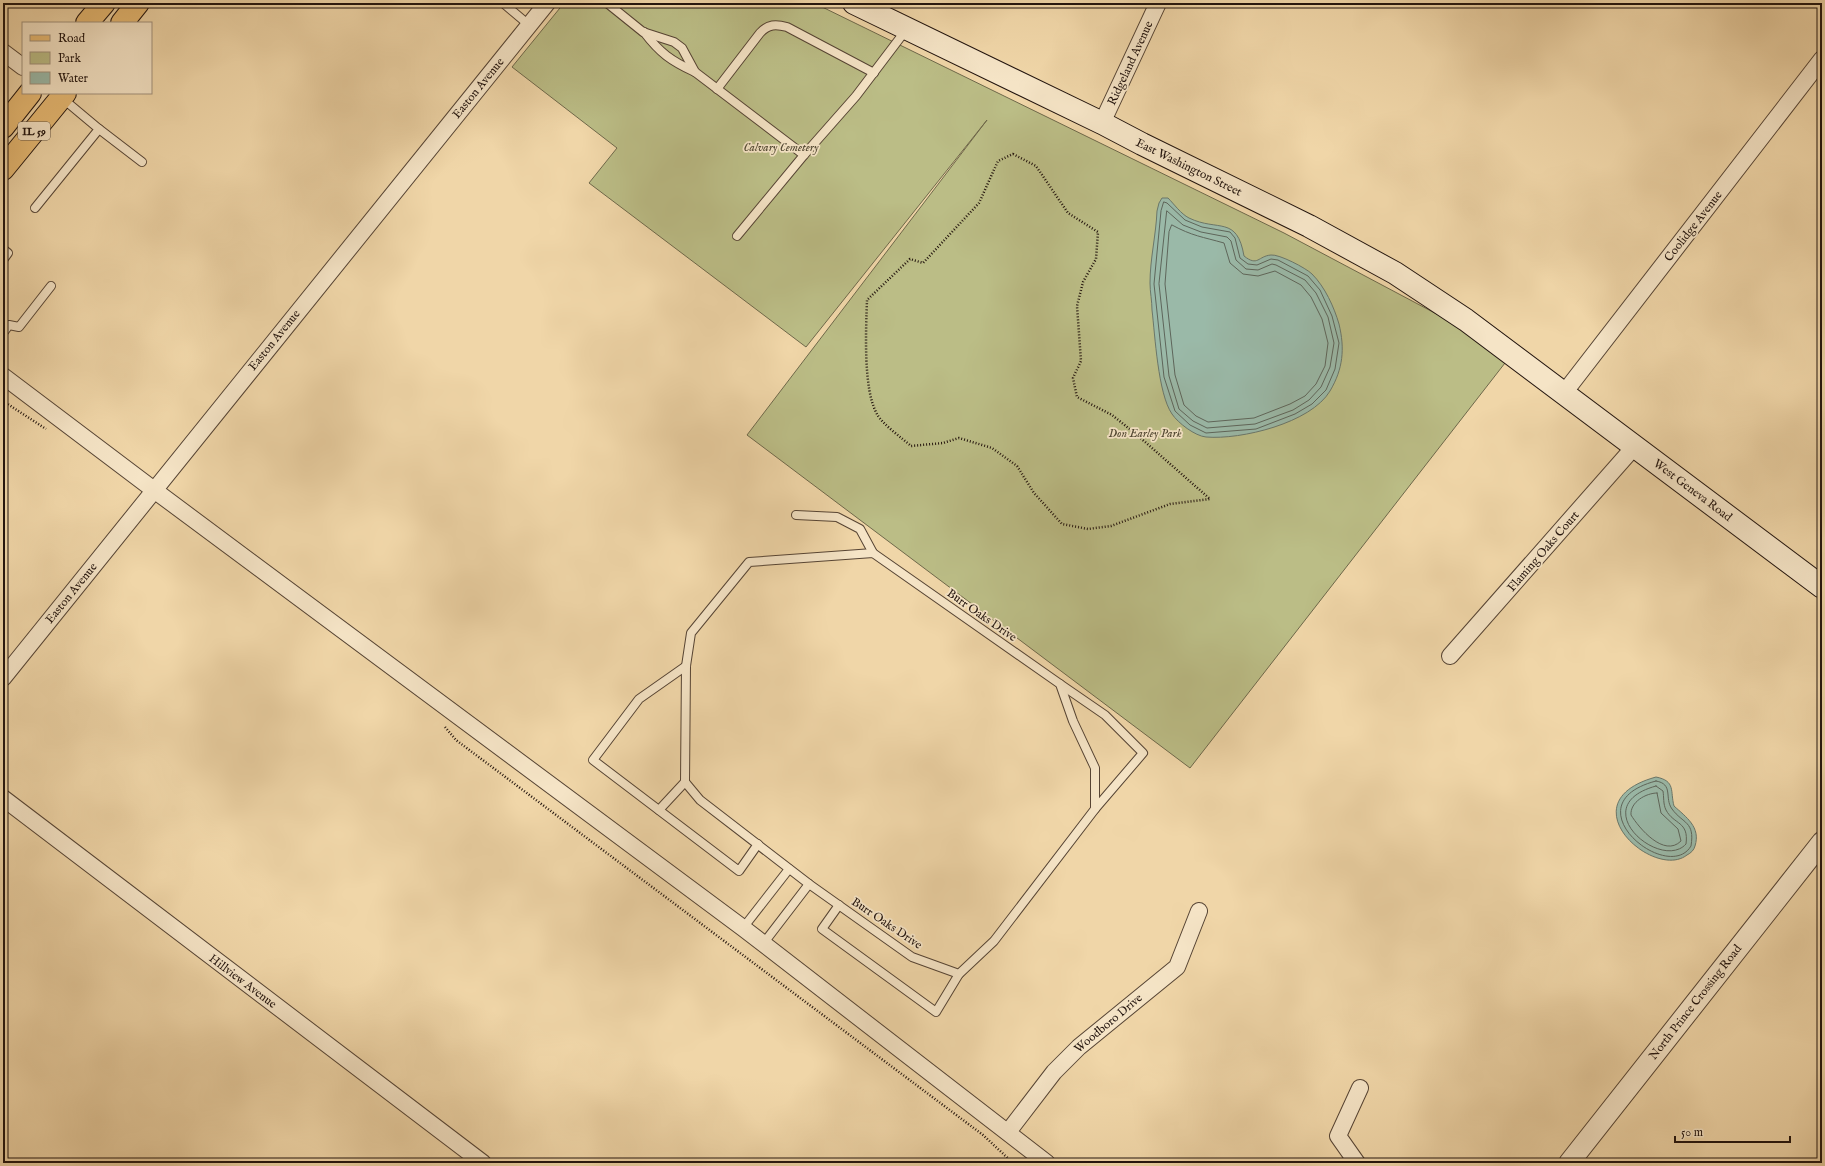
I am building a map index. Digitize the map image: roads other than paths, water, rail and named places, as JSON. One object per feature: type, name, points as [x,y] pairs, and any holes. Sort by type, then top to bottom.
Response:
[{"type":"main road","points":[[88,22],[104,3]]},
{"type":"main road","points":[[123,22],[138,3]]},
{"type":"main road","name":"East Washington Street","points":[[854,3],[1102,122],[1142,144],[1351,248],[1395,273],[1460,315],[1564,393]]},
{"type":"main road","name":"IL 59","points":[[3,127],[29,94]]},
{"type":"main road","name":"IL 59","points":[[3,169],[61,95]]},
{"type":"main road","name":"West Geneva Road","points":[[1564,393],[1822,587]]},
{"type":"street","name":"Easton Avenue","points":[[3,678],[547,3]]},
{"type":"street","name":"Ridgeland Avenue","points":[[1102,122],[1158,3]]},
{"type":"street","points":[[5,58],[22,67]]},
{"type":"street","name":"Coolidge Avenue","points":[[1564,393],[1822,59]]},
{"type":"street","points":[[3,376],[743,928],[1047,1163]]},
{"type":"street","name":"Flaming Oaks Court","points":[[1450,656],[1635,446]]},
{"type":"street","name":"Hillview Avenue","points":[[3,798],[484,1163]]},
{"type":"street","name":"North Prince Crossing Road","points":[[1569,1163],[1822,842]]},
{"type":"street","name":"Woodboro Drive","points":[[1008,1132],[1054,1072],[1079,1047],[1177,967],[1199,911]]},
{"type":"street","points":[[1357,1163],[1338,1136],[1360,1088]]},
{"type":"lane","points":[[503,3],[529,25]]},
{"type":"lane","points":[[607,3],[643,32],[655,48],[669,60],[695,72],[804,155]]},
{"type":"lane","points":[[717,89],[760,33],[771,25],[787,27],[874,73]]},
{"type":"lane","points":[[737,236],[804,155],[856,96],[907,29]]},
{"type":"lane","points":[[643,32],[674,42],[682,48],[695,72]]},
{"type":"lane","points":[[61,95],[100,129],[142,162]]},
{"type":"lane","points":[[35,208],[100,129]]},
{"type":"lane","points":[[3,249],[8,253],[3,260]]},
{"type":"lane","points":[[3,333],[6,323],[19,327],[52,286]]},
{"type":"lane","points":[[659,810],[685,782],[686,666],[691,633],[749,562],[873,553],[860,529],[837,517],[796,515]]},
{"type":"lane","name":"Burr Oaks Drive","points":[[873,553],[1105,715],[1143,753],[1095,809]]},
{"type":"lane","points":[[686,666],[639,699],[593,760],[739,870],[758,844]]},
{"type":"lane","points":[[839,905],[822,929],[936,1012],[959,974],[994,941],[1095,809],[1095,768],[1073,721],[1060,684]]},
{"type":"lane","name":"Burr Oaks Drive","points":[[685,782],[700,800],[809,884],[912,957],[959,974]]},
{"type":"lane","points":[[743,928],[790,869]]},
{"type":"lane","points":[[763,944],[809,884]]},
{"type":"water","points":[[1162,198],[1168,198],[1189,218],[1199,222],[1225,227],[1231,230],[1237,235],[1241,243],[1244,256],[1252,261],[1275,255],[1304,268],[1317,279],[1332,304],[1339,324],[1342,342],[1342,359],[1338,375],[1330,391],[1321,402],[1308,412],[1274,427],[1237,436],[1221,437],[1206,437],[1192,432],[1182,425],[1172,414],[1167,405],[1160,379],[1150,286],[1157,211]]},
{"type":"water","points":[[1656,777],[1667,781],[1671,787],[1674,806],[1691,823],[1696,833],[1694,849],[1687,855],[1672,860],[1655,857],[1639,848],[1625,835],[1617,820],[1618,803],[1630,789]]},
{"type":"park label","name":"Calvary Cemetery","points":[[781,147]]},
{"type":"park label","name":"Don Earley Park","points":[[1145,433]]}]
